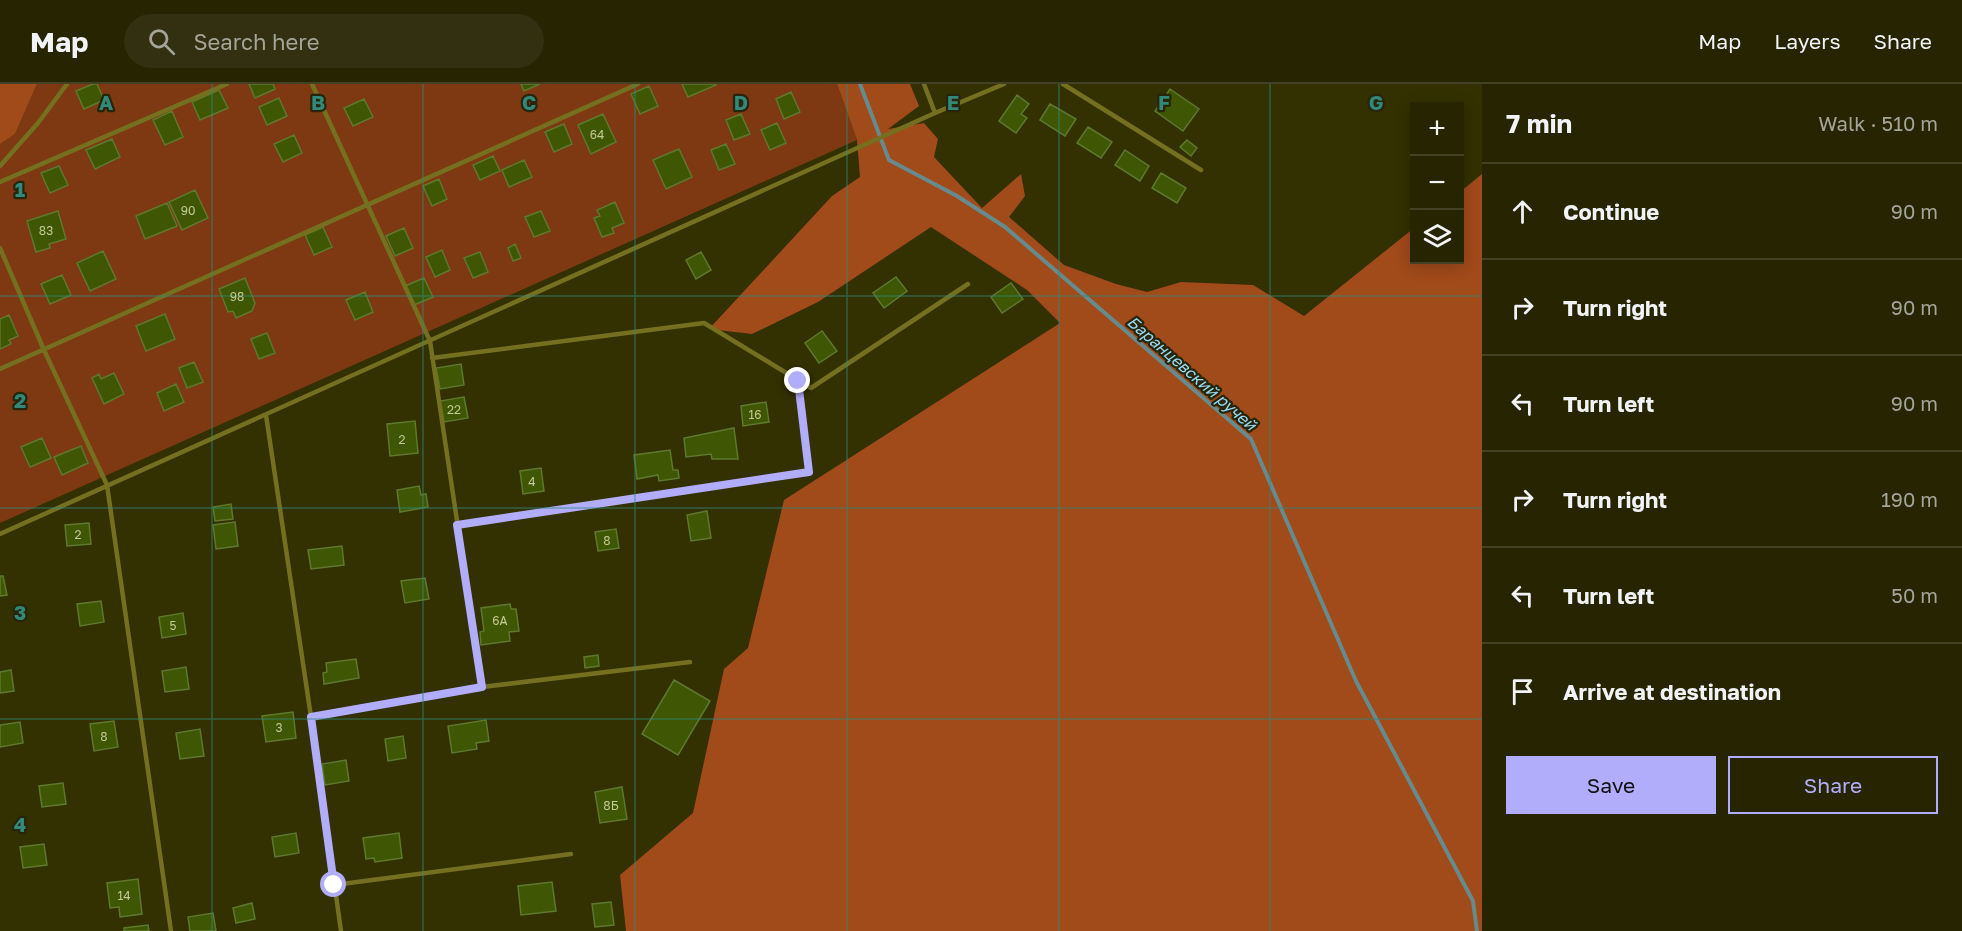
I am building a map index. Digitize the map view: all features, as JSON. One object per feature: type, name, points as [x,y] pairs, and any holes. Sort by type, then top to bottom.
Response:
[{"type":"lane","points":[[0,166],[38,123],[67,84]]},
{"type":"lane","points":[[0,182],[227,84]]},
{"type":"lane","points":[[312,84],[430,341],[482,687]]},
{"type":"lane","points":[[0,369],[638,84]]},
{"type":"lane","points":[[924,84],[935,113]]},
{"type":"lane","points":[[0,534],[896,130],[1004,84]]},
{"type":"lane","points":[[1063,84],[1201,170]]},
{"type":"lane","points":[[0,248],[44,350],[107,485],[171,931]]},
{"type":"lane","points":[[432,358],[705,323],[811,388],[968,284]]},
{"type":"lane","points":[[457,525],[809,472],[798,381]]},
{"type":"lane","points":[[266,415],[341,931]]},
{"type":"lane","points":[[311,717],[482,687],[690,662]]},
{"type":"lane","points":[[334,885],[571,854]]},
{"type":"shaded area","points":[[0,84],[37,84],[15,134],[0,144]]},
{"type":"shaded area","points":[[37,84],[837,84],[857,140],[0,523],[0,144],[15,134]]},
{"type":"shaded area","points":[[837,84],[910,84],[919,106],[888,129],[924,123],[938,139],[934,157],[982,208],[1021,174],[1025,196],[1009,217],[1064,265],[1116,284],[1147,292],[1181,282],[1253,285],[1304,316],[1410,231],[1410,264],[1464,264],[1464,189],[1482,174],[1482,931],[626,931],[620,875],[693,813],[724,669],[748,648],[784,500],[1060,323],[1027,290],[931,227],[818,302],[752,334],[709,329],[832,196],[860,177],[857,140]]},
{"type":"building","points":[[97,84],[104,100],[84,109],[76,91]]},
{"type":"building","points":[[249,84],[273,84],[275,89],[255,98]]},
{"type":"building","points":[[521,84],[540,84],[524,91]]},
{"type":"building","points":[[682,84],[716,84],[716,85],[688,97]]},
{"type":"building","points":[[649,86],[658,106],[640,114],[631,94]]},
{"type":"building","points":[[1170,89],[1199,109],[1183,131],[1155,111]]},
{"type":"building","points":[[219,90],[228,108],[200,120],[192,102]]},
{"type":"building","points":[[791,92],[800,112],[784,119],[776,99]]},
{"type":"building","points":[[1017,95],[1029,104],[1021,114],[1027,118],[1016,133],[999,121]]},
{"type":"building","points":[[279,98],[287,116],[267,125],[259,107]]},
{"type":"building","points":[[364,99],[373,117],[353,126],[344,108]]},
{"type":"building","points":[[1050,104],[1076,119],[1065,136],[1040,120]]},
{"type":"building","points":[[172,111],[183,137],[165,145],[153,120]]},
{"type":"building","points":[[603,114],[616,142],[591,154],[578,125]]},
{"type":"building","points":[[741,114],[750,134],[734,140],[726,120]]},
{"type":"building","points":[[777,123],[786,143],[770,150],[761,130]]},
{"type":"building","points":[[564,124],[572,144],[554,152],[545,132]]},
{"type":"building","points":[[1088,127],[1112,142],[1101,158],[1077,143]]},
{"type":"building","points":[[294,135],[302,153],[283,162],[274,144]]},
{"type":"building","points":[[112,139],[120,157],[95,169],[86,150]]},
{"type":"building","points":[[1187,140],[1197,148],[1191,156],[1180,147]]},
{"type":"building","points":[[726,144],[735,164],[719,170],[711,150]]},
{"type":"building","points":[[679,149],[692,177],[666,189],[653,160]]},
{"type":"building","points":[[1125,150],[1149,166],[1140,181],[1115,165]]},
{"type":"building","points":[[493,156],[500,171],[480,180],[473,165]]},
{"type":"building","points":[[524,160],[532,177],[509,187],[502,170]]},
{"type":"building","points":[[59,166],[68,185],[50,193],[41,173]]},
{"type":"building","points":[[1161,173],[1186,188],[1177,203],[1152,188]]},
{"type":"building","points":[[439,179],[447,199],[432,206],[423,186]]},
{"type":"building","points":[[195,190],[208,218],[182,230],[169,202]]},
{"type":"building","points":[[615,202],[624,223],[612,228],[614,233],[602,237],[594,218],[600,216],[597,210]]},
{"type":"building","points":[[167,203],[177,226],[145,239],[136,216]]},
{"type":"building","points":[[58,211],[66,239],[49,244],[50,248],[36,252],[27,221]]},
{"type":"building","points":[[541,211],[550,231],[534,237],[525,217]]},
{"type":"building","points":[[323,227],[332,247],[314,255],[305,235]]},
{"type":"building","points":[[404,228],[413,248],[395,256],[386,236]]},
{"type":"building","points":[[515,244],[521,258],[513,261],[508,248]]},
{"type":"building","points":[[442,250],[450,270],[435,277],[426,257]]},
{"type":"building","points":[[103,251],[116,279],[90,291],[77,263]]},
{"type":"building","points":[[480,252],[488,272],[473,278],[464,258]]},
{"type":"building","points":[[701,252],[711,270],[696,279],[686,260]]},
{"type":"building","points":[[62,275],[71,295],[50,304],[41,284]]},
{"type":"building","points":[[896,277],[907,291],[884,308],[873,293]]},
{"type":"building","points":[[245,278],[255,303],[252,311],[236,318],[233,311],[228,312],[219,289]]},
{"type":"building","points":[[424,278],[433,297],[414,305],[405,286]]},
{"type":"building","points":[[1011,283],[1023,299],[1002,313],[991,297]]},
{"type":"building","points":[[365,292],[373,312],[355,320],[346,300]]},
{"type":"building","points":[[165,314],[175,339],[146,351],[136,326]]},
{"type":"building","points":[[9,315],[18,336],[9,340],[11,344],[0,349],[0,319]]},
{"type":"building","points":[[822,331],[837,351],[819,363],[805,343]]},
{"type":"building","points":[[267,333],[275,353],[259,359],[251,339]]},
{"type":"building","points":[[194,362],[203,382],[187,388],[179,368]]},
{"type":"building","points":[[461,364],[464,385],[440,389],[436,368]]},
{"type":"building","points":[[114,373],[124,394],[104,404],[92,378],[99,374],[101,379]]},
{"type":"building","points":[[176,384],[184,402],[164,411],[157,393]]},
{"type":"building","points":[[464,397],[468,418],[444,422],[440,401]]},
{"type":"building","points":[[766,402],[769,422],[743,426],[741,406]]},
{"type":"building","points":[[415,421],[418,453],[390,456],[387,424]]},
{"type":"building","points":[[734,428],[738,459],[712,459],[711,454],[686,457],[684,438]]},
{"type":"building","points":[[42,438],[51,458],[30,467],[21,447]]},
{"type":"building","points":[[81,446],[88,463],[62,475],[54,457]]},
{"type":"building","points":[[670,450],[673,470],[678,470],[679,478],[659,481],[658,475],[637,479],[634,455]]},
{"type":"building","points":[[541,468],[544,491],[523,494],[520,471]]},
{"type":"building","points":[[419,486],[421,495],[426,494],[428,507],[400,512],[397,490]]},
{"type":"building","points":[[231,504],[233,519],[215,521],[213,507]]},
{"type":"building","points":[[707,511],[711,538],[691,541],[687,515]]},
{"type":"building","points":[[235,522],[238,546],[216,549],[213,525]]},
{"type":"building","points":[[89,523],[91,544],[67,546],[65,525]]},
{"type":"building","points":[[616,529],[619,548],[598,551],[595,532]]},
{"type":"building","points":[[342,546],[344,565],[311,569],[308,550]]},
{"type":"building","points":[[0,576],[3,576],[7,595],[0,596]]},
{"type":"building","points":[[425,578],[429,599],[405,603],[401,581]]},
{"type":"building","points":[[101,601],[104,622],[80,626],[77,604]]},
{"type":"building","points":[[510,604],[511,609],[516,609],[519,631],[509,632],[510,641],[481,645],[480,632],[484,631],[481,608]]},
{"type":"building","points":[[183,613],[186,634],[162,638],[159,617]]},
{"type":"building","points":[[598,655],[599,666],[585,668],[584,657]]},
{"type":"building","points":[[356,659],[359,678],[324,684],[323,673],[327,672],[326,663]]},
{"type":"building","points":[[186,667],[189,689],[165,692],[162,671]]},
{"type":"building","points":[[11,670],[14,691],[0,693],[0,672]]},
{"type":"building","points":[[674,680],[710,701],[678,755],[642,734]]},
{"type":"building","points":[[293,712],[296,738],[266,742],[262,716]]},
{"type":"building","points":[[486,720],[489,741],[476,743],[477,749],[452,753],[448,726]]},
{"type":"building","points":[[114,721],[118,747],[94,751],[90,724]]},
{"type":"building","points":[[20,722],[23,743],[0,747],[0,725]]},
{"type":"building","points":[[200,729],[204,756],[180,759],[176,733]]},
{"type":"building","points":[[403,736],[406,758],[388,761],[385,739]]},
{"type":"building","points":[[346,760],[349,781],[325,785],[322,764]]},
{"type":"building","points":[[63,783],[66,804],[42,807],[39,786]]},
{"type":"building","points":[[622,787],[627,819],[600,823],[595,792]]},
{"type":"building","points":[[296,833],[299,853],[275,857],[272,837]]},
{"type":"building","points":[[399,833],[402,858],[375,862],[374,858],[366,859],[363,838]]},
{"type":"building","points":[[44,844],[47,865],[23,868],[20,847]]},
{"type":"building","points":[[138,879],[142,914],[120,917],[119,907],[110,908],[107,883]]},
{"type":"building","points":[[552,882],[556,911],[521,915],[518,886]]},
{"type":"building","points":[[611,902],[614,925],[595,927],[592,904]]},
{"type":"building","points":[[252,903],[255,919],[236,923],[233,908]]},
{"type":"building","points":[[213,913],[216,931],[190,931],[188,917]]},
{"type":"building","points":[[148,925],[149,931],[124,931],[124,928]]},
{"type":"waterway","name":"Баранцевский ручей","points":[[860,84],[889,160],[957,196],[1005,227],[1251,439],[1356,681],[1473,901],[1477,931]]},
{"type":"route","points":[[334,885],[311,717],[482,687],[457,525],[809,472],[798,381]]}]
